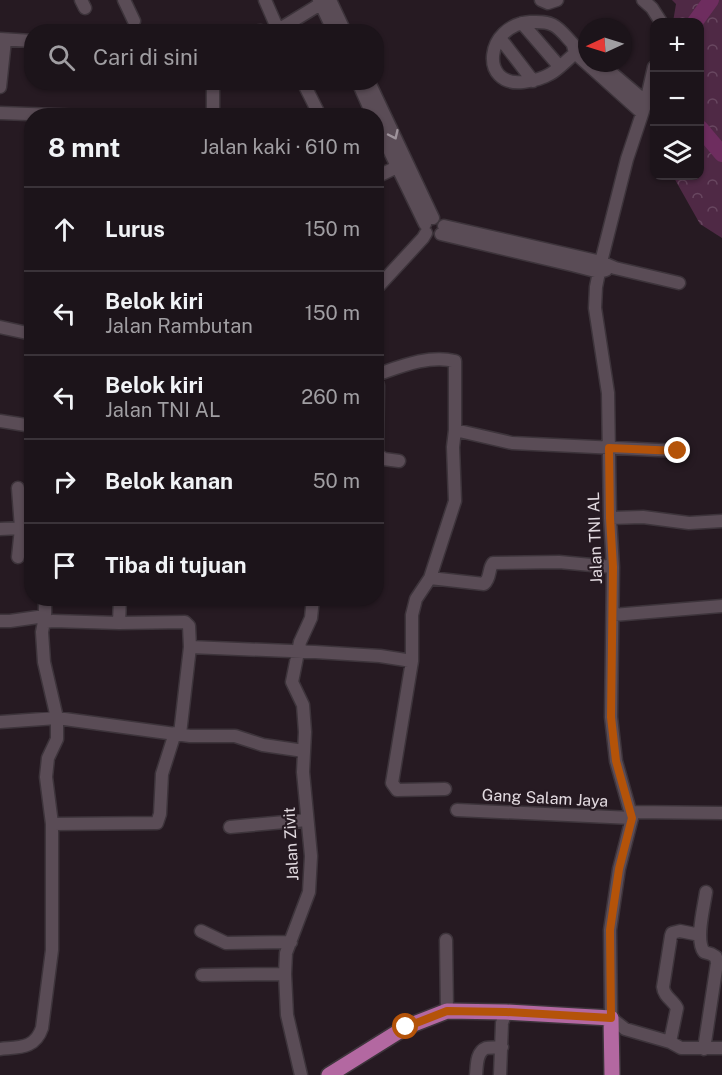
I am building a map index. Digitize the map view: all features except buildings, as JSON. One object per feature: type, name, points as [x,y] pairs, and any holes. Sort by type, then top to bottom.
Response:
[{"type":"main road","points":[[329,1075],[406,1027],[447,1011],[611,1018],[612,1075]]},
{"type":"street","points":[[124,0],[134,21]]},
{"type":"street","points":[[265,0],[276,24]]},
{"type":"street","points":[[541,0],[548,3],[557,0]]},
{"type":"street","points":[[643,0],[658,18]]},
{"type":"street","points":[[290,24],[324,1]]},
{"type":"street","points":[[324,1],[331,24]]},
{"type":"street","points":[[324,1],[340,24]]},
{"type":"street","points":[[522,23],[559,66]]},
{"type":"street","points":[[578,48],[551,23],[522,23],[506,30],[495,44],[494,66],[499,76],[514,83],[533,81],[551,74],[578,50]]},
{"type":"street","points":[[500,38],[533,81]]},
{"type":"street","points":[[0,87],[3,39],[24,40]]},
{"type":"street","points":[[605,72],[644,107]]},
{"type":"street","points":[[609,72],[644,107]]},
{"type":"street","name":"Jalan TNI AL","points":[[631,815],[616,761],[611,717],[613,567],[608,393],[595,308],[600,267],[627,159],[653,72]]},
{"type":"street","points":[[213,90],[213,108]]},
{"type":"street","points":[[307,90],[316,108]]},
{"type":"street","points":[[362,90],[369,108]]},
{"type":"street","points":[[372,90],[380,108]]},
{"type":"street","points":[[0,113],[24,114]]},
{"type":"street","points":[[384,117],[432,230]]},
{"type":"street","points":[[384,140],[432,230],[679,283]]},
{"type":"street","points":[[384,173],[397,167]]},
{"type":"street","points":[[384,281],[432,230]]},
{"type":"street","points":[[0,327],[24,332]]},
{"type":"street","points":[[384,373],[411,362],[443,358],[454,361],[455,501],[429,578],[416,599],[412,615],[412,662],[392,783],[398,790],[445,789]]},
{"type":"street","points":[[0,421],[24,424]]},
{"type":"street","points":[[455,430],[512,443],[678,451]]},
{"type":"street","points":[[384,459],[399,461]]},
{"type":"street","points":[[18,488],[21,528],[18,557]]},
{"type":"street","points":[[610,518],[643,517],[689,523],[722,521]]},
{"type":"street","points":[[0,529],[21,528]]},
{"type":"street","points":[[429,578],[484,584],[488,579],[493,562],[559,562],[613,567]]},
{"type":"street","points":[[0,1049],[28,1046],[39,1037],[52,950],[52,824],[46,777],[48,758],[57,739],[57,718],[44,662],[42,632],[45,606]]},
{"type":"street","points":[[119,622],[120,606]]},
{"type":"street","name":"Jalan Zivit","points":[[301,1075],[287,1015],[285,974],[286,954],[309,892],[311,856],[303,772],[305,732],[303,705],[292,682],[300,642],[311,618],[312,606]]},
{"type":"street","points":[[613,615],[722,606]]},
{"type":"street","points":[[0,621],[45,619],[53,621],[185,622],[189,626],[190,647],[177,733],[162,774],[160,814],[157,823],[52,824]]},
{"type":"street","points":[[190,647],[380,656],[412,662]]},
{"type":"street","points":[[0,722],[57,718],[190,736],[236,736],[263,745],[304,751]]},
{"type":"street","name":"Gang Salam Jaya","points":[[457,810],[631,815],[722,813]]},
{"type":"street","points":[[631,815],[619,869],[610,930],[611,1018],[625,1029],[670,1042],[681,1048],[722,1048]]},
{"type":"street","points":[[230,827],[308,820]]},
{"type":"street","points":[[704,1049],[717,963],[716,957],[702,950],[700,945],[706,892]]},
{"type":"street","points":[[201,931],[226,943],[291,942]]},
{"type":"street","points":[[670,1042],[677,1008],[665,995],[663,987],[671,936],[672,933],[680,931],[700,934]]},
{"type":"street","points":[[446,940],[447,1011]]},
{"type":"street","points":[[202,975],[285,974]]},
{"type":"street","points":[[500,1075],[502,1023],[506,1012]]},
{"type":"street","points":[[476,1075],[481,1052],[486,1048],[502,1047]]},
{"type":"green space","points":[[672,0],[722,0],[722,238],[700,224],[675,180],[704,180],[704,18],[674,18],[676,4]]},
{"type":"waterway","points":[[698,18],[711,0]]},
{"type":"waterway","points":[[704,133],[722,154]]},
{"type":"route","points":[[406,1027],[447,1011],[611,1018],[610,930],[619,869],[632,818],[616,761],[611,717],[613,567],[609,448],[678,451]]}]
